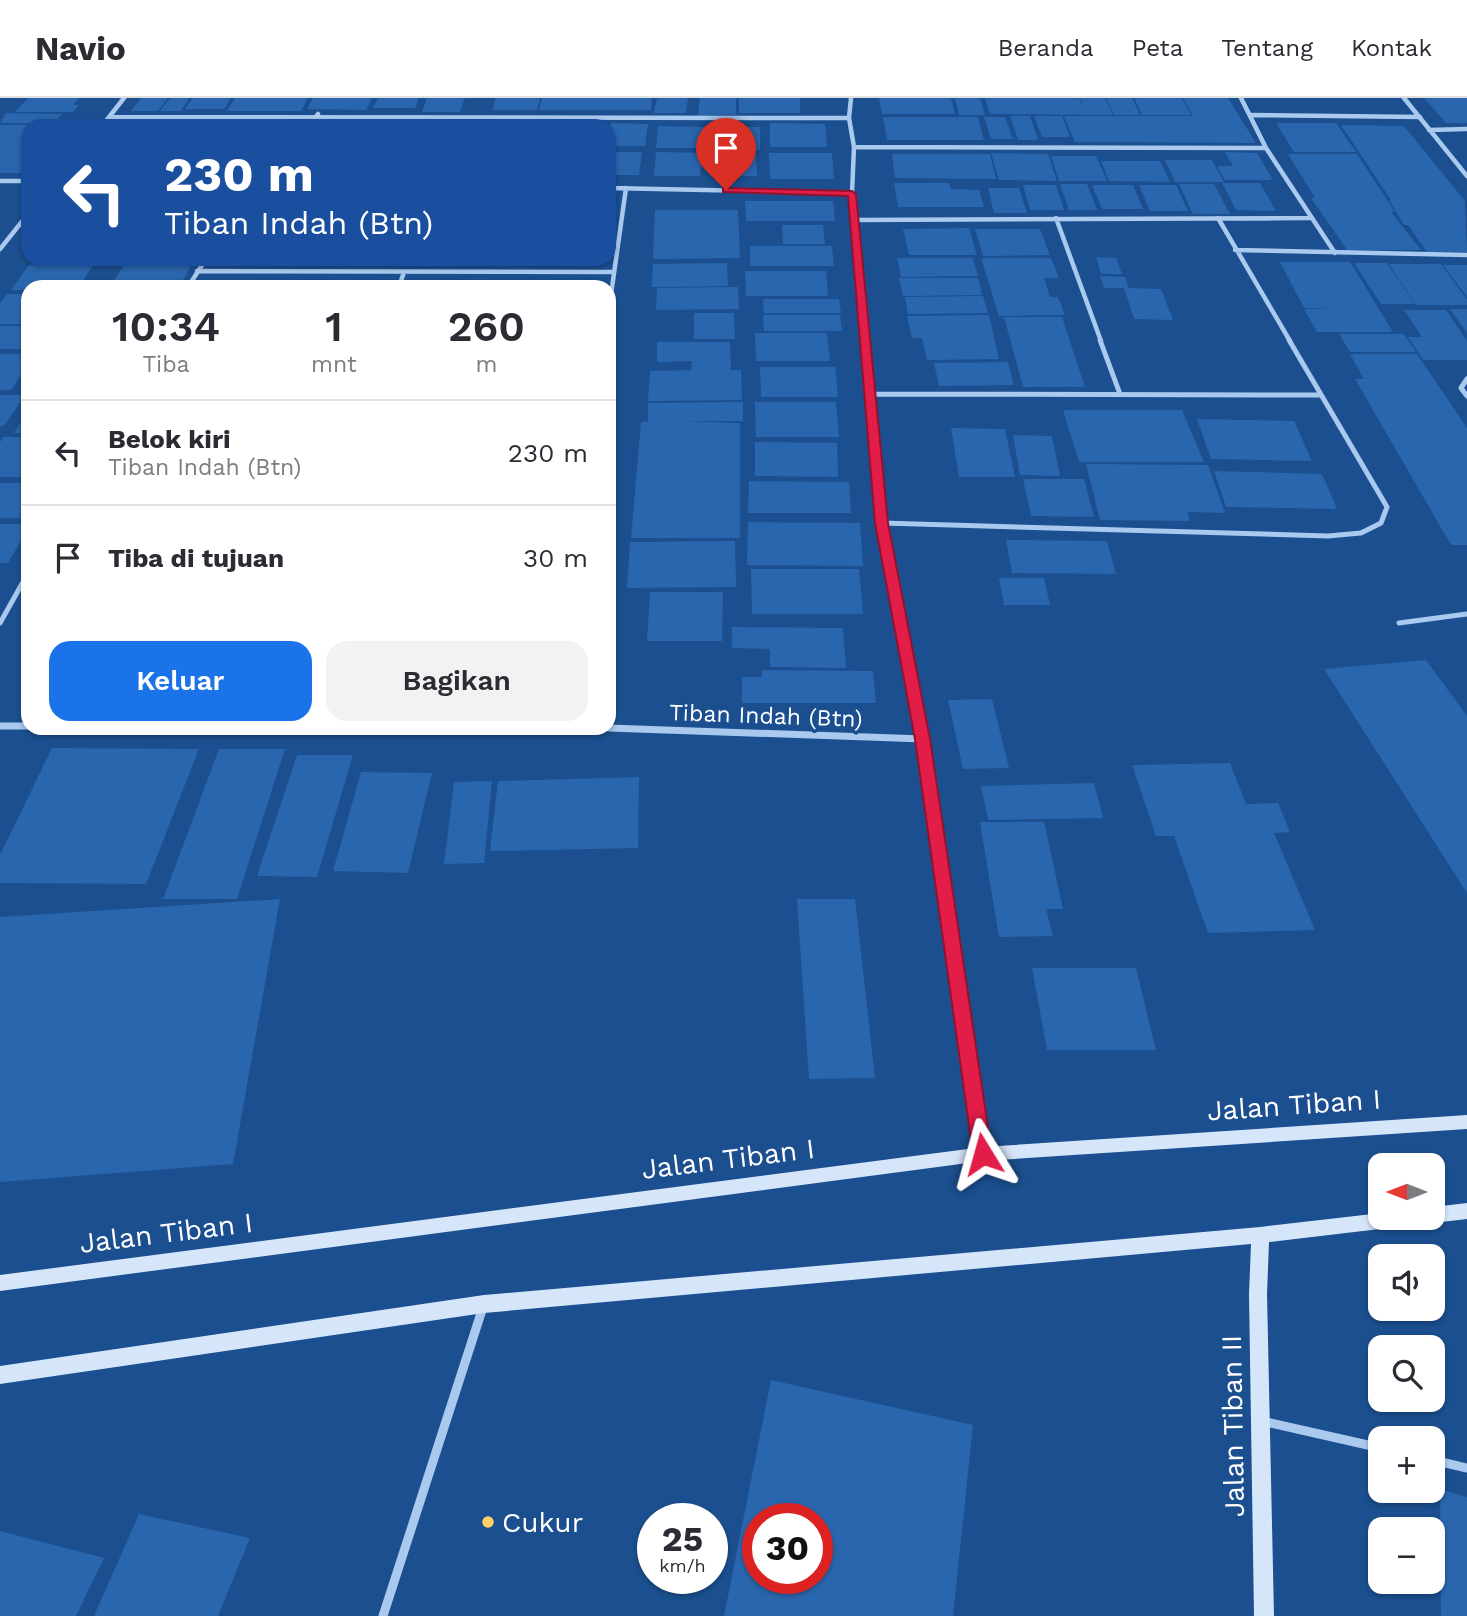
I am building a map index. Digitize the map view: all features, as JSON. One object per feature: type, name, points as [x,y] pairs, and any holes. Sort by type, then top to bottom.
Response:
[{"type":"street","points":[[110,117],[124,98]]},
{"type":"street","points":[[851,98],[849,118],[854,147],[852,194],[882,523],[923,739],[983,1154]]},
{"type":"street","points":[[1241,98],[1266,148],[1335,253]]},
{"type":"street","points":[[1404,98],[1467,176]]},
{"type":"street","points":[[110,117],[318,114],[494,118],[849,118]]},
{"type":"street","points":[[314,119],[318,114]]},
{"type":"street","points":[[1251,115],[1420,117]]},
{"type":"street","points":[[1429,130],[1467,130]]},
{"type":"street","points":[[854,147],[1266,148]]},
{"type":"street","points":[[0,181],[21,181]]},
{"type":"street","points":[[616,188],[852,194]]},
{"type":"street","points":[[616,253],[626,188]]},
{"type":"street","points":[[1056,218],[1120,394]]},
{"type":"street","points":[[882,523],[1328,536],[1361,533],[1381,523],[1387,507],[1375,482],[1320,395],[1218,218]]},
{"type":"street","points":[[854,220],[1310,218]]},
{"type":"street","points":[[0,249],[21,223]]},
{"type":"street","points":[[1235,250],[1467,255]]},
{"type":"street","points":[[192,280],[201,266]]},
{"type":"street","points":[[612,280],[614,266]]},
{"type":"street","points":[[197,271],[613,272]]},
{"type":"street","points":[[401,280],[404,272]]},
{"type":"street","points":[[1467,379],[1461,388],[1467,396]]},
{"type":"street","points":[[869,394],[1320,395]]},
{"type":"street","points":[[0,623],[21,586]]},
{"type":"street","points":[[1399,623],[1467,614]]},
{"type":"street","points":[[0,726],[21,726]]},
{"type":"street","name":"Tiban Indah (Btn)","points":[[616,728],[923,739]]},
{"type":"street","name":"Jalan Tiban I","points":[[0,1283],[983,1154],[1467,1122]]},
{"type":"street","points":[[1446,1213],[1467,1211]]},
{"type":"street","points":[[0,1375],[484,1304],[1260,1235],[1368,1222]]},
{"type":"street","name":"Jalan Tiban II","points":[[1260,1235],[1258,1294],[1264,1616]]},
{"type":"street","points":[[383,1616],[484,1304]]},
{"type":"street","points":[[1261,1421],[1368,1445]]},
{"type":"street","points":[[1445,1463],[1467,1468]]},
{"type":"building","points":[[28,98],[79,98],[73,105],[79,105],[73,112],[15,112]]},
{"type":"building","points":[[141,98],[168,98],[158,111],[131,111]]},
{"type":"building","points":[[170,98],[189,98],[181,111],[160,111]]},
{"type":"building","points":[[193,98],[231,98],[224,109],[185,109]]},
{"type":"building","points":[[235,98],[308,98],[301,111],[227,111]]},
{"type":"building","points":[[313,98],[372,98],[366,110],[307,109]]},
{"type":"building","points":[[378,98],[419,98],[415,108],[373,108]]},
{"type":"building","points":[[427,98],[465,98],[460,112],[422,112]]},
{"type":"building","points":[[496,98],[540,98],[537,110],[492,110]]},
{"type":"building","points":[[542,98],[652,98],[651,110],[539,110]]},
{"type":"building","points":[[657,98],[688,98],[686,113],[654,113]]},
{"type":"building","points":[[700,98],[736,98],[736,115],[698,115]]},
{"type":"building","points":[[739,98],[800,98],[800,113],[739,113]]},
{"type":"building","points":[[879,98],[951,98],[955,114],[882,114]]},
{"type":"building","points":[[955,98],[980,98],[985,115],[959,115]]},
{"type":"building","points":[[985,98],[1079,98],[1085,111],[1080,98],[1105,98],[1113,115],[990,114]]},
{"type":"building","points":[[1106,98],[1132,98],[1140,115],[1114,115]]},
{"type":"building","points":[[1134,98],[1182,98],[1191,115],[1142,115]]},
{"type":"building","points":[[1183,98],[1228,98],[1256,143],[1075,142],[1064,116],[1193,116]]},
{"type":"building","points":[[1424,98],[1467,98],[1467,123],[1446,123]]},
{"type":"building","points":[[6,113],[62,114],[58,119],[21,119],[21,123],[0,123]]},
{"type":"building","points":[[1010,116],[1030,116],[1038,140],[1018,140]]},
{"type":"building","points":[[1034,116],[1062,116],[1070,137],[1042,137]]},
{"type":"building","points":[[883,117],[978,117],[984,140],[887,140]]},
{"type":"building","points":[[984,117],[1005,117],[1013,139],[991,139]]},
{"type":"building","points":[[205,118],[244,118],[243,119]]},
{"type":"building","points":[[616,123],[648,124],[645,146],[616,146]]},
{"type":"building","points":[[770,123],[825,124],[827,147],[770,147]]},
{"type":"building","points":[[1276,123],[1336,123],[1356,152],[1294,152]]},
{"type":"building","points":[[0,125],[21,125],[21,173],[0,173]]},
{"type":"building","points":[[1341,125],[1404,126],[1465,201],[1467,252],[1427,252],[1408,225],[1404,225],[1391,200]]},
{"type":"building","points":[[658,126],[706,127],[705,148],[656,148]]},
{"type":"building","points":[[716,127],[760,127],[760,150],[715,149]]},
{"type":"building","points":[[616,152],[642,152],[639,175],[616,175]]},
{"type":"building","points":[[656,152],[702,153],[700,176],[654,176]]},
{"type":"building","points":[[1225,152],[1257,153],[1273,180],[1225,180],[1217,166],[1233,166]]},
{"type":"building","points":[[711,153],[756,153],[757,176],[710,176]]},
{"type":"building","points":[[769,153],[832,153],[834,179],[770,179]]},
{"type":"building","points":[[991,153],[1048,154],[1057,181],[999,180]]},
{"type":"building","points":[[892,154],[990,154],[996,179],[895,178]]},
{"type":"building","points":[[1288,154],[1357,154],[1395,212],[1391,212],[1421,250],[1347,250],[1311,198],[1315,198]]},
{"type":"building","points":[[1051,156],[1096,156],[1107,181],[1059,181]]},
{"type":"building","points":[[1165,160],[1212,160],[1224,182],[1175,182]]},
{"type":"building","points":[[1101,161],[1160,161],[1170,182],[1109,181]]},
{"type":"building","points":[[894,183],[949,183],[951,189],[979,190],[984,207],[898,207]]},
{"type":"building","points":[[1222,183],[1260,183],[1276,211],[1236,210]]},
{"type":"building","points":[[1060,184],[1087,184],[1097,210],[1069,210]]},
{"type":"building","points":[[1179,184],[1214,184],[1230,214],[1193,214]]},
{"type":"building","points":[[1023,185],[1056,185],[1064,210],[1030,210]]},
{"type":"building","points":[[1092,185],[1133,185],[1143,209],[1102,209]]},
{"type":"building","points":[[1139,185],[1176,185],[1188,211],[1150,211]]},
{"type":"building","points":[[988,188],[1019,188],[1027,213],[994,213]]},
{"type":"building","points":[[745,201],[833,201],[835,221],[746,221]]},
{"type":"building","points":[[655,210],[738,210],[740,258],[653,259]]},
{"type":"building","points":[[782,225],[823,225],[825,244],[783,244]]},
{"type":"building","points":[[969,228],[977,255],[909,255],[903,229]]},
{"type":"building","points":[[975,229],[1040,229],[1050,255],[983,256]]},
{"type":"building","points":[[750,246],[832,246],[834,266],[750,266]]},
{"type":"building","points":[[1096,257],[1116,258],[1122,274],[1101,274]]},
{"type":"building","points":[[897,258],[973,258],[978,276],[901,277]]},
{"type":"building","points":[[981,258],[1051,258],[1059,278],[1044,278],[1050,297],[1058,297],[1065,315],[999,316]]},
{"type":"building","points":[[1280,262],[1350,262],[1393,332],[1317,332],[1304,309],[1337,308],[1304,308]]},
{"type":"building","points":[[727,263],[728,286],[652,287],[653,264]]},
{"type":"building","points":[[1354,263],[1387,263],[1415,304],[1381,304]]},
{"type":"building","points":[[1389,264],[1441,264],[1467,300],[1467,305],[1416,305]]},
{"type":"building","points":[[1443,265],[1467,265],[1467,297]]},
{"type":"building","points":[[28,266],[92,266],[83,280],[21,280],[21,290],[11,290]]},
{"type":"building","points":[[124,266],[191,266],[183,280],[114,280]]},
{"type":"building","points":[[745,271],[826,271],[828,296],[746,296]]},
{"type":"building","points":[[1100,276],[1125,277],[1129,288],[1161,289],[1173,320],[1134,319],[1124,288],[1104,288]]},
{"type":"building","points":[[899,278],[978,278],[982,295],[903,296]]},
{"type":"building","points":[[738,287],[739,309],[656,310],[657,288]]},
{"type":"building","points":[[7,294],[21,294],[21,324],[0,324],[0,303]]},
{"type":"building","points":[[983,296],[988,313],[908,314],[905,297]]},
{"type":"building","points":[[763,299],[839,299],[841,313],[764,313]]},
{"type":"building","points":[[1450,309],[1467,309],[1467,333]]},
{"type":"building","points":[[1404,310],[1446,310],[1467,341],[1467,360],[1423,360],[1408,337],[1422,337]]},
{"type":"building","points":[[694,313],[734,313],[735,339],[694,339]]},
{"type":"building","points":[[763,315],[840,315],[842,331],[764,331]]},
{"type":"building","points":[[989,315],[999,359],[927,360],[922,338],[912,338],[907,316]]},
{"type":"building","points":[[1004,317],[1062,317],[1085,387],[1023,387]]},
{"type":"building","points":[[0,326],[21,326],[21,349],[0,349]]},
{"type":"building","points":[[755,333],[827,333],[830,361],[756,361]]},
{"type":"building","points":[[1339,334],[1404,334],[1416,352],[1350,352]]},
{"type":"building","points":[[657,342],[730,342],[731,370],[741,370],[742,400],[648,401],[650,371],[691,370],[692,361],[657,362]]},
{"type":"building","points":[[0,354],[21,354],[21,375],[11,390],[0,390]]},
{"type":"building","points":[[1350,354],[1417,354],[1467,428],[1467,545],[1451,545],[1355,379],[1364,379]]},
{"type":"building","points":[[1008,362],[1014,385],[939,386],[934,363]]},
{"type":"building","points":[[760,367],[835,367],[838,397],[761,397]]},
{"type":"building","points":[[0,395],[21,395],[21,401],[4,426],[0,426]]},
{"type":"building","points":[[743,402],[743,421],[683,421],[740,423],[740,538],[631,538],[641,422],[648,422],[648,403]]},
{"type":"building","points":[[755,402],[836,402],[839,437],[756,437]]},
{"type":"building","points":[[1063,410],[1182,410],[1204,462],[1079,462]]},
{"type":"building","points":[[1197,419],[1294,421],[1312,461],[1211,459]]},
{"type":"building","points":[[21,422],[21,433],[14,433]]},
{"type":"building","points":[[951,428],[1005,429],[1015,477],[959,477]]},
{"type":"building","points":[[1013,435],[1052,436],[1060,476],[1020,475]]},
{"type":"building","points":[[3,437],[21,437],[21,477],[0,477],[0,442]]},
{"type":"building","points":[[755,442],[837,443],[838,477],[755,476]]},
{"type":"building","points":[[1086,464],[1208,465],[1225,513],[1187,512],[1190,521],[1100,520]]},
{"type":"building","points":[[1214,471],[1322,474],[1337,509],[1226,507]]},
{"type":"building","points":[[1023,479],[1084,479],[1094,517],[1031,516]]},
{"type":"building","points":[[749,481],[849,482],[851,513],[748,513]]},
{"type":"building","points":[[0,483],[21,483],[21,518],[0,518]]},
{"type":"building","points":[[748,522],[860,523],[863,566],[747,565]]},
{"type":"building","points":[[0,524],[21,524],[21,541],[8,563],[0,563]]},
{"type":"building","points":[[1006,540],[1107,541],[1116,574],[1012,573]]},
{"type":"building","points":[[735,541],[736,587],[627,588],[630,542]]},
{"type":"building","points":[[751,569],[859,569],[863,614],[752,614]]},
{"type":"building","points":[[999,578],[1044,578],[1050,605],[1004,605]]},
{"type":"building","points":[[650,592],[723,592],[722,641],[647,641]]},
{"type":"building","points":[[732,627],[843,628],[846,668],[770,667],[770,649],[732,648]]},
{"type":"building","points":[[1426,660],[1467,716],[1467,893],[1324,669]]},
{"type":"building","points":[[762,670],[873,671],[876,703],[742,703],[742,677],[762,677]]},
{"type":"building","points":[[992,699],[1009,768],[963,769],[948,700]]},
{"type":"building","points":[[52,748],[199,749],[146,884],[0,883],[0,855]]},
{"type":"building","points":[[219,749],[285,749],[237,899],[163,899]]},
{"type":"building","points":[[297,755],[353,755],[317,877],[257,876]]},
{"type":"building","points":[[1230,763],[1246,804],[1278,803],[1290,832],[1274,833],[1315,930],[1208,933],[1174,836],[1156,836],[1132,765]]},
{"type":"building","points":[[361,772],[432,773],[408,873],[333,871]]},
{"type":"building","points":[[639,777],[638,848],[490,851],[498,781]]},
{"type":"building","points":[[492,781],[484,863],[444,864],[454,782]]},
{"type":"building","points":[[1094,783],[1103,818],[988,820],[981,786]]},
{"type":"building","points":[[980,822],[1044,822],[1063,909],[1046,909],[1053,936],[999,937]]},
{"type":"building","points":[[280,899],[233,1164],[0,1182],[0,917]]},
{"type":"building","points":[[797,899],[855,899],[875,1078],[809,1079]]},
{"type":"building","points":[[1032,968],[1136,968],[1156,1050],[1047,1050]]},
{"type":"building","points":[[771,1380],[973,1425],[953,1616],[724,1616],[742,1526],[742,1594],[833,1594],[833,1503],[747,1503]]},
{"type":"building","points":[[1445,1490],[1467,1497],[1467,1616],[1441,1616],[1441,1594],[1445,1594],[1445,1517],[1440,1517],[1440,1503],[1445,1503]]},
{"type":"building","points":[[139,1514],[250,1538],[218,1616],[94,1616]]},
{"type":"building","points":[[0,1531],[104,1558],[76,1616],[0,1616]]},
{"type":"place","name":"Cukur","points":[[488,1522]]},
{"type":"route","points":[[726,190],[852,194],[882,523],[923,739],[983,1154]]}]
